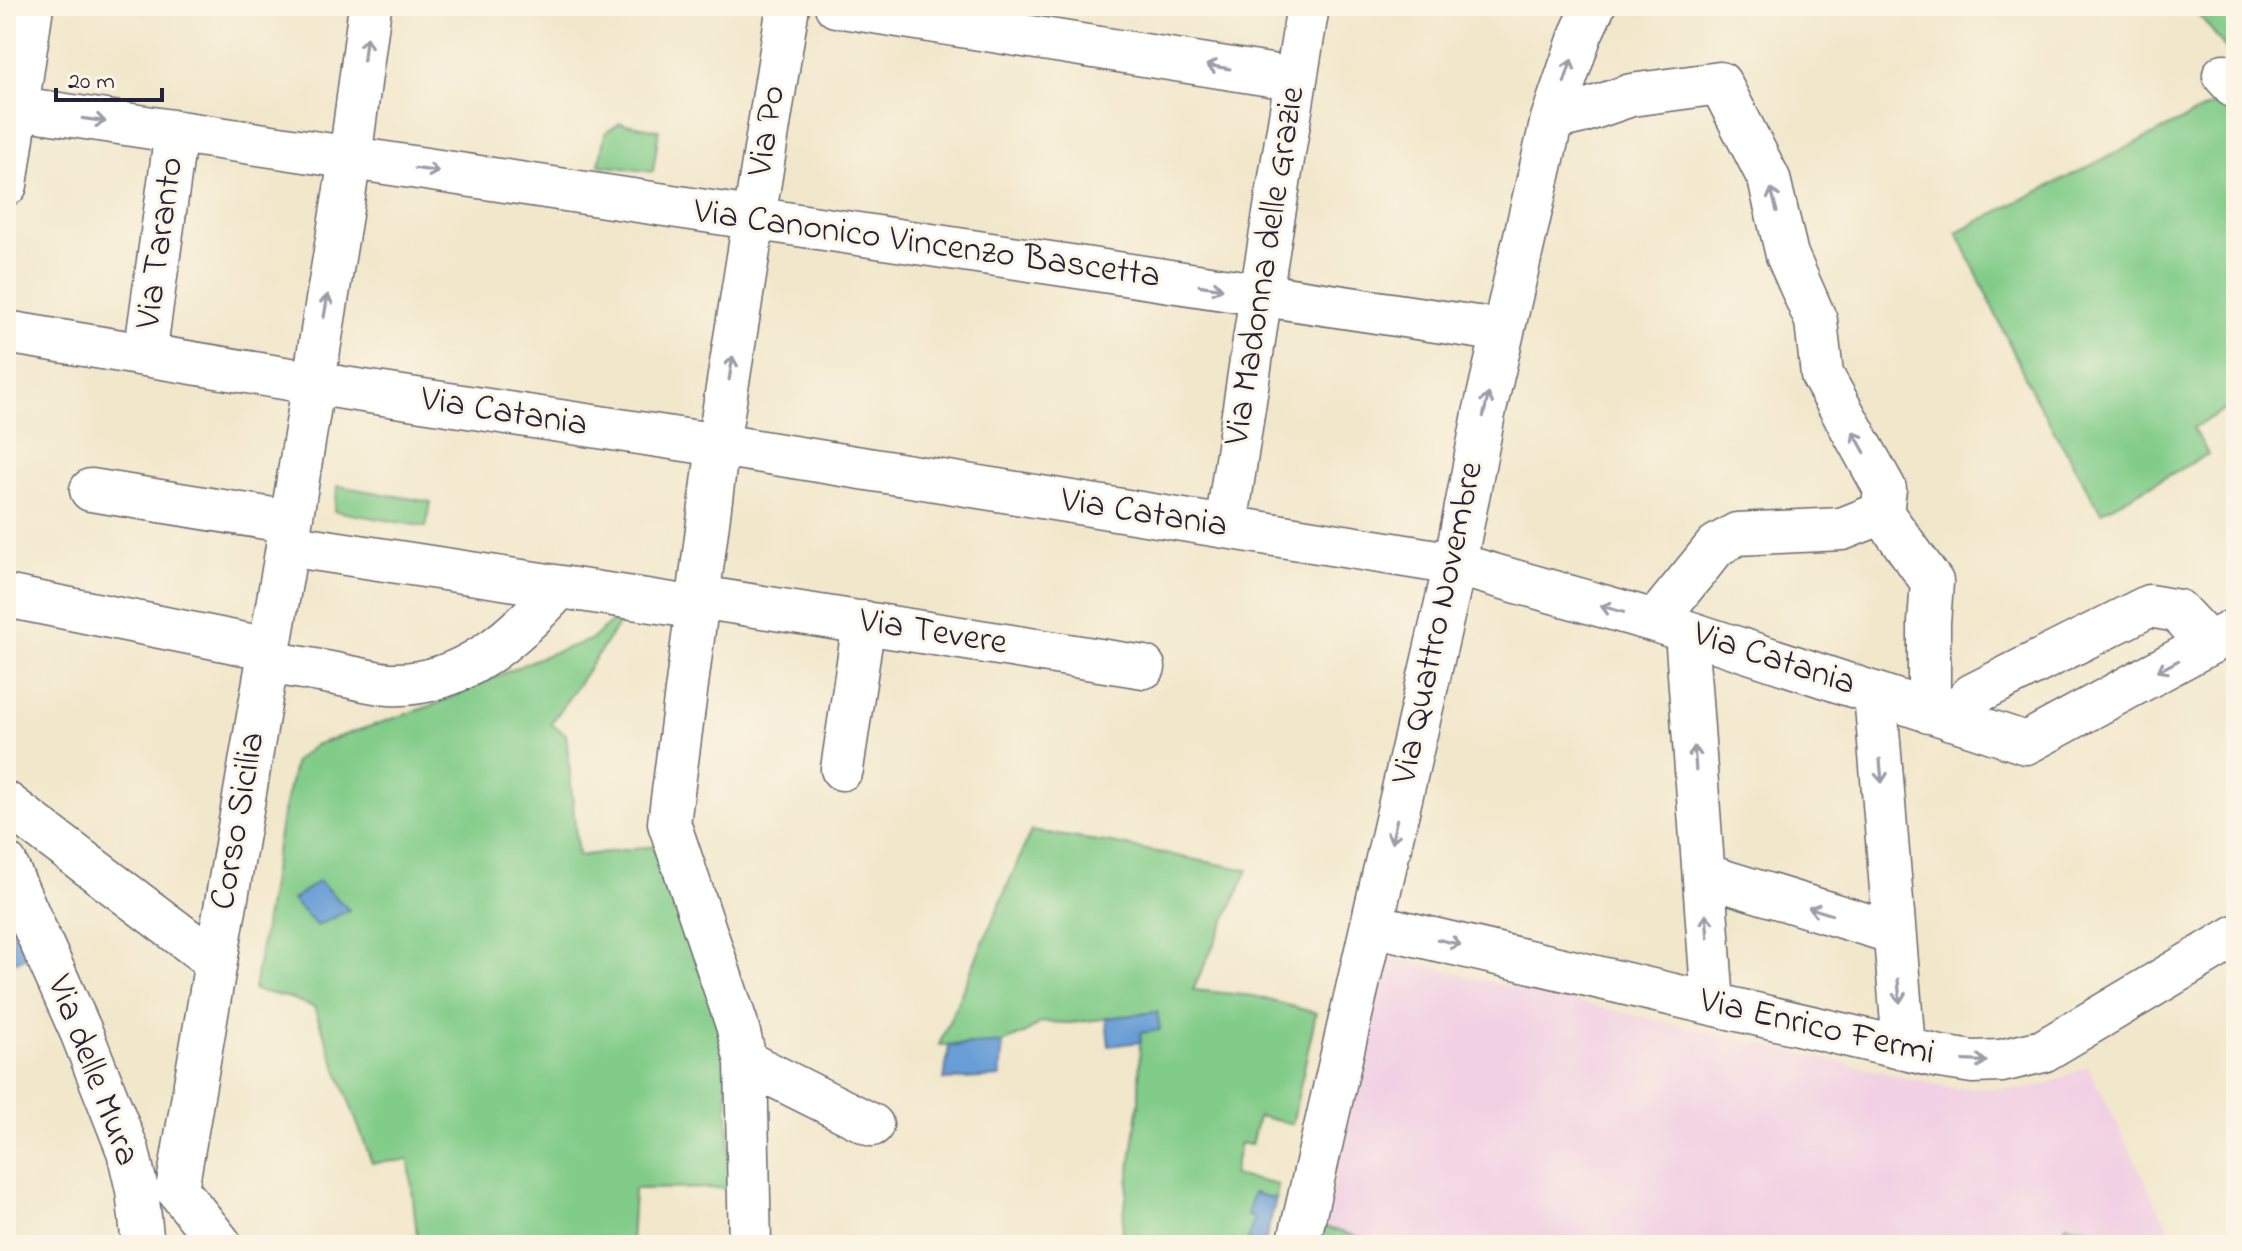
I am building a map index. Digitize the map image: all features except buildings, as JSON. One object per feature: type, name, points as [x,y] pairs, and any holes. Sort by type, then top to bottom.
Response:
[{"type":"street","points":[[6,185],[11,107],[32,6]]},
{"type":"street","name":"Corso Sicilia","points":[[157,1190],[215,961],[350,159],[370,6]]},
{"type":"street","name":"Via Po","points":[[750,1245],[746,1062],[737,1025],[669,823],[703,607],[718,445],[788,6]]},
{"type":"street","points":[[836,6],[1295,79]]},
{"type":"street","name":"Via Madonna delle Grazie","points":[[1226,527],[1308,6]]},
{"type":"street","name":"Via Quattro Novembre","points":[[1298,1245],[1455,564],[1484,414],[1552,119],[1581,34],[1594,6]]},
{"type":"street","points":[[1552,119],[1631,95],[1720,83],[1769,179],[1787,255],[1816,321],[1822,375],[1885,489],[1882,513],[1932,582],[1929,623],[1940,715],[1972,695],[2149,606],[2178,611],[2222,637]]},
{"type":"street","name":"Via Canonico Vincenzo Bascetta","points":[[11,107],[1503,331]]},
{"type":"street","name":"Via Taranto","points":[[145,355],[176,132]]},
{"type":"street","name":"Via Catania","points":[[6,332],[1455,564],[1670,626],[2026,743],[2222,637]]},
{"type":"street","name":"Via Tevere","points":[[91,490],[560,587],[703,607],[864,622],[1144,667]]},
{"type":"street","points":[[1713,1004],[1702,856],[1670,626],[1716,546],[1737,534],[1842,529],[1882,513]]},
{"type":"street","points":[[6,596],[387,684],[418,683],[455,672],[487,656],[519,630],[560,587]]},
{"type":"street","points":[[842,769],[864,622]]},
{"type":"street","points":[[1875,693],[1904,1048]]},
{"type":"street","points":[[6,803],[215,961]]},
{"type":"street","points":[[1702,856],[1894,933]]},
{"type":"street","name":"Via delle Mura","points":[[6,864],[82,1034],[128,1151],[157,1190]]},
{"type":"street","name":"Via Enrico Fermi","points":[[1373,925],[1940,1057],[1973,1062],[2001,1061],[2043,1051],[2236,936]]},
{"type":"street","points":[[746,1062],[872,1125]]},
{"type":"street","points":[[143,1245],[157,1190],[221,1245]]},
{"type":"shaded area","points":[[1387,955],[1951,1088],[2028,1089],[2088,1066],[2177,1245],[1387,1245],[1324,1227]]},
{"type":"green space","points":[[2210,6],[2236,6],[2236,61],[2199,15]]},
{"type":"green space","points":[[2216,103],[2236,105],[2236,403],[2193,428],[2208,454],[2101,512],[2033,394],[1957,232]]},
{"type":"green space","points":[[620,123],[659,130],[653,172],[599,165],[605,133]]},
{"type":"green space","points":[[338,486],[431,502],[426,527],[334,511]]},
{"type":"green space","points":[[630,607],[551,724],[566,734],[578,856],[653,846],[725,1037],[731,1188],[634,1189],[631,1245],[418,1245],[409,1160],[372,1163],[314,1007],[254,990],[281,822],[295,761],[315,745],[436,704],[538,658],[590,640]]},
{"type":"green space","points":[[1031,831],[1248,870],[1193,990],[1254,996],[1316,1013],[1292,1124],[1258,1116],[1251,1145],[1240,1143],[1233,1175],[1278,1185],[1276,1199],[1253,1194],[1254,1218],[1247,1245],[1120,1245],[1139,1102],[1140,1032],[1157,1012],[1071,1023],[1042,1022],[1003,1043],[939,1045]]},
{"type":"green space","points":[[2066,1224],[2139,1240],[2138,1245],[2061,1245]]},
{"type":"green space","points":[[1324,1227],[1387,1245],[1320,1245]]},
{"type":"water","points":[[319,881],[349,910],[317,926],[292,900]]},
{"type":"water","points":[[6,900],[29,956],[6,965]]},
{"type":"water","points":[[1157,1012],[1160,1030],[1140,1033],[1141,1042],[1109,1046],[1106,1018]]},
{"type":"water","points":[[1003,1043],[1000,1077],[944,1080],[949,1046]]},
{"type":"water","points":[[1253,1193],[1276,1199],[1264,1245],[1247,1245],[1254,1218],[1247,1216]]}]
